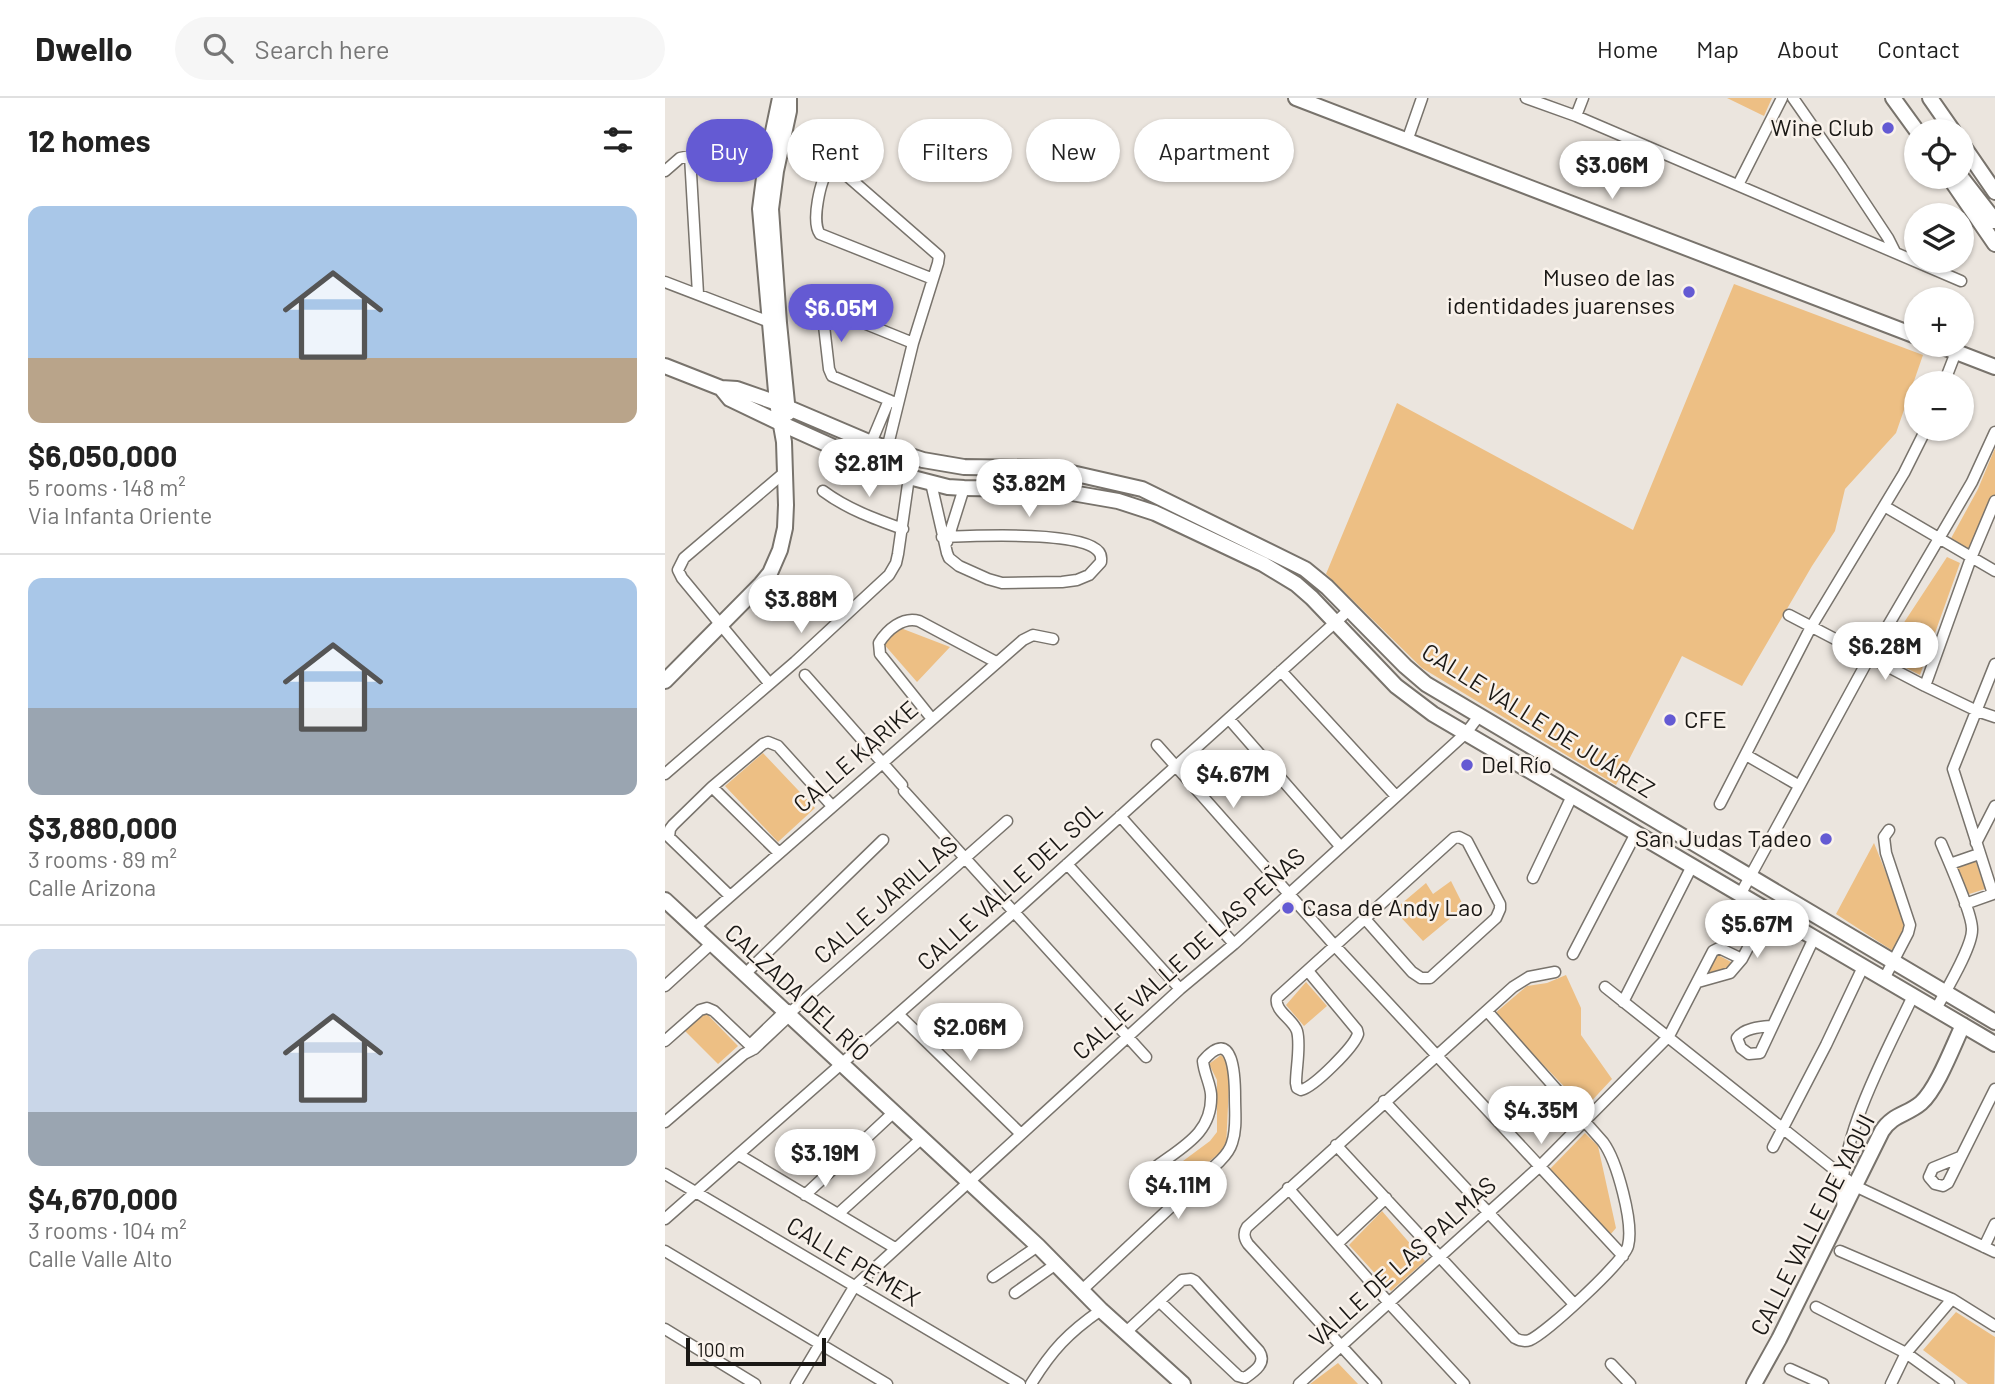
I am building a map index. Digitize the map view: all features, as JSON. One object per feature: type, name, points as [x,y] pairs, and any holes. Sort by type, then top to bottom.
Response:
[{"type":"street","points":[[773,149],[780,98]]},
{"type":"street","points":[[773,162],[787,121],[789,98]]},
{"type":"street","points":[[1296,98],[1904,331]]},
{"type":"street","points":[[1407,141],[1422,98]]},
{"type":"street","points":[[1526,98],[1576,116],[1961,281]]},
{"type":"street","points":[[1576,116],[1583,98]]},
{"type":"street","points":[[1738,185],[1782,98]]},
{"type":"street","points":[[1793,98],[1895,252]]},
{"type":"street","points":[[1893,98],[1908,119]]},
{"type":"street","points":[[1930,98],[1945,119]]},
{"type":"street","points":[[665,171],[686,157]]},
{"type":"street","points":[[1974,161],[1995,192]]},
{"type":"street","points":[[887,449],[894,402],[933,279],[939,256],[845,173],[830,168],[824,177],[821,191],[815,221],[817,230],[824,236],[933,279]]},
{"type":"street","points":[[691,182],[698,295]]},
{"type":"street","points":[[667,675],[770,573],[780,550],[785,528],[785,425],[760,220],[761,197],[766,182]]},
{"type":"street","points":[[1957,189],[1995,244]]},
{"type":"street","points":[[1970,189],[1995,221]]},
{"type":"street","points":[[665,282],[774,323]]},
{"type":"street","points":[[894,402],[832,376],[823,320],[825,313],[834,311],[913,343]]},
{"type":"street","points":[[1969,357],[1995,367]]},
{"type":"street","points":[[665,366],[721,388]]},
{"type":"street","name":"CALLE VALLE DE JUÁREZ","points":[[721,388],[737,389],[871,443],[923,460],[964,467],[1050,468],[1142,489],[1305,569],[1426,684],[1995,1021]]},
{"type":"street","name":"CALLE VALLE DE JUÁREZ","points":[[721,388],[730,399],[809,436],[909,477],[964,488],[1049,489],[1118,501],[1146,509],[1263,564],[1296,584],[1312,598],[1408,696],[1572,796],[1990,1041]]},
{"type":"street","points":[[871,443],[894,402]]},
{"type":"street","points":[[809,436],[816,420]]},
{"type":"street","points":[[1740,895],[1869,658],[1972,482],[1995,432]]},
{"type":"street","points":[[1720,804],[1811,627],[1920,441]]},
{"type":"street","points":[[1049,489],[1050,468]]},
{"type":"street","points":[[769,683],[678,570],[684,558],[785,472]]},
{"type":"street","points":[[665,774],[795,662],[889,575],[896,564],[909,477]]},
{"type":"street","points":[[931,483],[949,558],[959,566],[1002,583],[1071,582],[1089,575],[1101,562],[1101,553],[1097,549],[1055,537],[1031,535],[946,540]]},
{"type":"street","points":[[946,540],[964,488]]},
{"type":"street","points":[[823,491],[838,502],[903,529]]},
{"type":"street","points":[[1925,686],[1971,558],[1995,501]]},
{"type":"street","points":[[1884,506],[1995,570]]},
{"type":"street","points":[[1296,584],[1305,569]]},
{"type":"street","name":"CALLE VALLE DEL SOL","points":[[665,1219],[1014,912],[1349,610]]},
{"type":"street","points":[[1789,615],[1869,658],[1995,718]]},
{"type":"street","points":[[932,719],[880,653],[879,643],[884,636],[900,623],[912,619],[996,662]]},
{"type":"street","name":"CALLE KARIKE","points":[[694,928],[1027,636],[1038,635],[1053,639]]},
{"type":"street","points":[[1965,904],[1993,894],[1953,769],[1995,664]]},
{"type":"street","points":[[1281,671],[1395,796]]},
{"type":"street","points":[[805,676],[965,858],[1146,1057]]},
{"type":"street","name":"CALLE VALLE DE LAS PEÑAS","points":[[796,1384],[854,1287],[1179,989],[1234,944],[1466,733],[1479,716]]},
{"type":"street","points":[[1229,719],[1340,846]]},
{"type":"street","points":[[730,896],[669,836],[673,824],[712,787],[768,742],[778,746],[832,806]]},
{"type":"street","points":[[1157,745],[1335,946],[1623,1256]]},
{"type":"street","points":[[1746,755],[1798,785]]},
{"type":"street","points":[[712,787],[779,853]]},
{"type":"street","points":[[1532,878],[1572,796]]},
{"type":"street","points":[[1606,815],[1616,797]]},
{"type":"street","points":[[1949,864],[1978,849],[1995,806]]},
{"type":"street","points":[[1120,816],[1234,944]]},
{"type":"street","name":"CALLE JARILLAS","points":[[665,1122],[1007,821]]},
{"type":"street","points":[[1884,979],[1910,925],[1885,845],[1884,837],[1889,830]]},
{"type":"street","points":[[1573,954],[1636,833]]},
{"type":"street","points":[[1308,971],[1358,1034],[1354,1043],[1306,1089],[1297,1088],[1296,1083],[1296,1029],[1277,1006],[1277,998],[1450,841],[1459,836],[1467,841],[1500,904],[1496,918],[1430,978],[1425,979],[1412,972],[1366,920]]},
{"type":"street","points":[[744,975],[883,840]]},
{"type":"street","points":[[1936,1009],[1972,933],[1965,904],[1941,843]]},
{"type":"street","points":[[1067,864],[1179,989]]},
{"type":"street","points":[[1623,1002],[1692,866]]},
{"type":"street","name":"CALZADA DEL RÍO","points":[[665,901],[789,1013],[1038,1246],[1125,1333],[1183,1384]]},
{"type":"street","points":[[1782,919],[1793,903]]},
{"type":"street","points":[[1698,982],[1730,973],[1742,959],[1761,923]]},
{"type":"street","points":[[1828,946],[1838,929]]},
{"type":"street","points":[[1772,1026],[1814,938]]},
{"type":"street","points":[[665,986],[711,944]]},
{"type":"street","name":"VALLE DE LAS PALMAS","points":[[1299,1384],[1539,1167],[1669,1037],[1716,949],[1722,949],[1742,959]]},
{"type":"street","points":[[1773,1147],[1863,967]]},
{"type":"street","points":[[1376,1384],[1248,1244],[1244,1236],[1247,1227],[1384,1101],[1522,981],[1538,974],[1555,972]]},
{"type":"street","points":[[1605,987],[1855,1186],[1995,1252]]},
{"type":"street","points":[[1843,1210],[1842,1176],[1862,1107],[1913,996]]},
{"type":"street","points":[[665,1041],[700,1010],[707,1008],[714,1011],[749,1049]]},
{"type":"street","points":[[1336,1145],[1515,1338],[1524,1341],[1532,1339],[1574,1304],[1623,1256],[1629,1243],[1622,1184],[1609,1150],[1487,1011]]},
{"type":"street","points":[[898,1014],[1021,1134]]},
{"type":"street","points":[[1990,1041],[1995,1021]]},
{"type":"street","name":"CALLE VALLE DE YAQUI","points":[[1754,1384],[1887,1123],[1927,1097],[1963,1025]]},
{"type":"street","points":[[1082,1290],[1220,1161],[1233,1140],[1235,1074],[1231,1058],[1227,1051],[1222,1049],[1215,1050],[1203,1061],[1211,1095],[1210,1111],[1203,1129],[1157,1166],[1154,1173],[1177,1201]]},
{"type":"street","points":[[1960,1157],[1995,1089]]},
{"type":"street","points":[[1384,1101],[1574,1304]]},
{"type":"street","points":[[805,1195],[893,1113]]},
{"type":"street","points":[[838,1214],[921,1139]]},
{"type":"street","points":[[739,1154],[895,1248]]},
{"type":"street","name":"CALLE PEMEX","points":[[665,1174],[1020,1384]]},
{"type":"street","points":[[1288,1188],[1464,1384]]},
{"type":"street","points":[[1338,1243],[1385,1198]]},
{"type":"street","points":[[1984,1247],[1995,1224]]},
{"type":"street","points":[[993,1277],[1038,1246]]},
{"type":"street","points":[[665,1251],[887,1384]]},
{"type":"street","points":[[1840,1251],[1952,1299],[1995,1326]]},
{"type":"street","points":[[1015,1293],[1056,1264]]},
{"type":"street","points":[[1125,1333],[1182,1280],[1191,1279],[1259,1351],[1261,1364],[1245,1378],[1238,1376],[1160,1301]]},
{"type":"street","points":[[1891,1384],[1906,1353],[1952,1299]]},
{"type":"street","points":[[1816,1307],[1906,1353],[1949,1384]]},
{"type":"street","points":[[1031,1384],[1059,1344],[1101,1310]]},
{"type":"street","points":[[665,1329],[755,1384]]},
{"type":"street","points":[[1611,1364],[1630,1384]]},
{"type":"street","points":[[1790,1370],[1821,1384]]},
{"type":"shaded area","points":[[1727,98],[1772,98],[1764,116]]},
{"type":"shaded area","points":[[1734,284],[1904,348],[1904,357],[1922,357],[1917,371],[1904,371],[1904,410],[1896,433],[1845,489],[1835,531],[1742,686],[1682,656],[1616,785],[1422,668],[1326,574],[1397,403],[1633,530]]},
{"type":"shaded area","points":[[1995,448],[1995,496],[1971,552],[1949,542],[1978,489]]},
{"type":"shaded area","points":[[1947,557],[1960,563],[1920,675],[1882,656]]},
{"type":"shaded area","points":[[898,627],[950,647],[917,682],[882,642]]},
{"type":"shaded area","points":[[763,753],[815,808],[778,842],[725,786]]},
{"type":"shaded area","points":[[1874,843],[1908,928],[1896,953],[1836,914]]},
{"type":"shaded area","points":[[1975,859],[1985,889],[1963,896],[1954,866]]},
{"type":"shaded area","points":[[1451,881],[1464,907],[1423,941],[1394,910],[1426,883],[1433,894]]},
{"type":"shaded area","points":[[1718,955],[1733,963],[1731,967],[1706,975]]},
{"type":"shaded area","points":[[1566,975],[1581,1008],[1581,1035],[1612,1079],[1585,1108],[1494,1014],[1527,986],[1547,983]]},
{"type":"shaded area","points":[[1306,982],[1327,1006],[1304,1026],[1286,1005]]},
{"type":"shaded area","points":[[706,1013],[738,1046],[718,1064],[684,1030]]},
{"type":"shaded area","points":[[1221,1055],[1230,1064],[1226,1148],[1196,1172],[1183,1161],[1210,1141],[1217,1132],[1217,1080],[1209,1064]]},
{"type":"shaded area","points":[[1585,1133],[1598,1146],[1616,1228],[1610,1235],[1548,1171]]},
{"type":"shaded area","points":[[1382,1211],[1425,1261],[1391,1291],[1349,1245]]},
{"type":"shaded area","points":[[1956,1312],[1995,1337],[1994,1384],[1968,1384],[1923,1350]]},
{"type":"shaded area","points":[[1338,1363],[1358,1384],[1310,1384]]},
{"type":"place","name":"Wine Club","points":[[1888,128]]},
{"type":"place","name":"Museo de las identidades juarenses","points":[[1689,292]]},
{"type":"place","name":"CFE","points":[[1670,720]]},
{"type":"place","name":"Del Río","points":[[1467,765]]},
{"type":"place","name":"San Judas Tadeo","points":[[1826,839]]},
{"type":"place","name":"Casa de Andy Lao","points":[[1288,908]]}]
